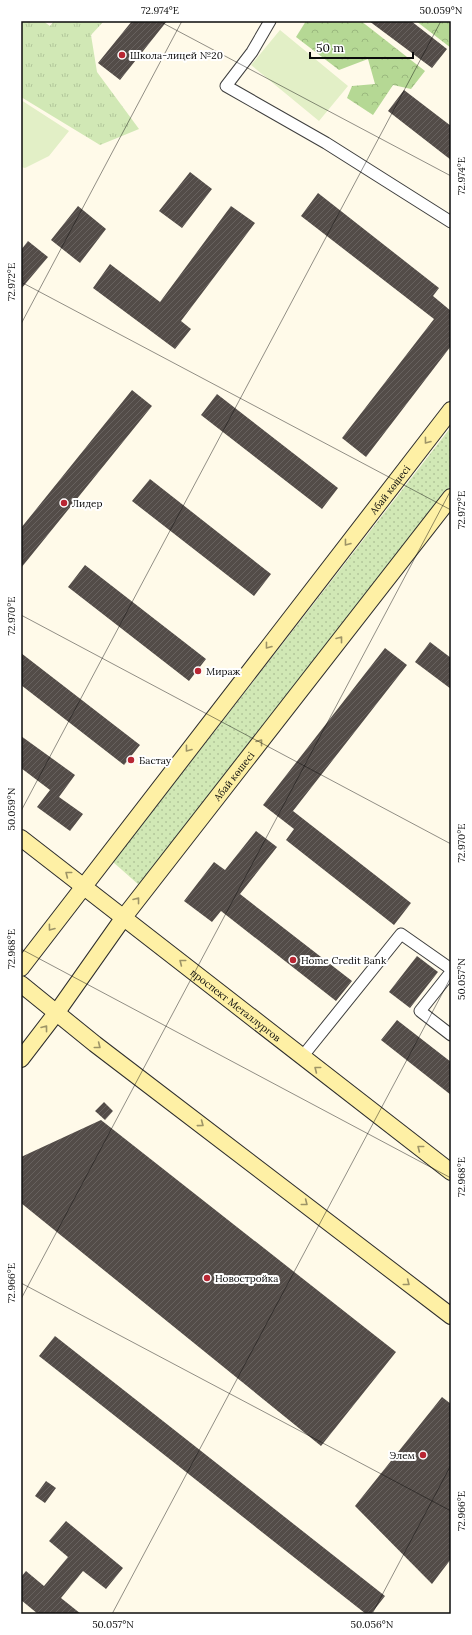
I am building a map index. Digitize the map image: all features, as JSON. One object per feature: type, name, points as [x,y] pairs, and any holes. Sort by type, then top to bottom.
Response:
[{"type":"street","points":[[270,21],[252,52],[226,86],[326,143],[451,222]]},
{"type":"street","name":"Абай көшесі","points":[[21,968],[451,410]]},
{"type":"street","name":"Абай көшесі","points":[[21,1059],[57,1012],[124,917],[451,497]]},
{"type":"street","name":"проспект Металлургов","points":[[21,838],[451,1172]]},
{"type":"street","points":[[302,1057],[401,934],[451,970],[420,1010],[451,1035]]},
{"type":"street","points":[[21,984],[451,1316]]},
{"type":"green space","points":[[21,21],[43,21],[50,26],[54,21],[104,21],[91,35],[97,72],[139,129],[100,145],[21,97]]},
{"type":"green space","points":[[306,21],[361,21],[425,71],[411,89],[393,85],[373,115],[347,98],[352,86],[375,84],[368,59],[339,70],[296,37]]},
{"type":"green space","points":[[416,21],[451,21],[451,48]]},
{"type":"green space","points":[[280,30],[348,86],[319,121],[251,65]]},
{"type":"green space","points":[[21,100],[69,131],[49,156],[25,168],[21,167]]},
{"type":"green space","points":[[451,427],[451,485],[139,885],[113,862]]},
{"type":"building","name":"Школа-лицей №20","points":[[132,21],[167,21],[120,80],[98,63]]},
{"type":"building","points":[[369,21],[411,21],[447,49],[432,68]]},
{"type":"building","points":[[404,90],[451,126],[451,160],[388,111]]},
{"type":"building","points":[[190,172],[212,189],[182,228],[159,211]]},
{"type":"building","points":[[318,193],[439,288],[433,296],[451,311],[451,346],[366,457],[342,438],[434,319],[301,216]]},
{"type":"building","points":[[78,206],[106,229],[80,263],[51,240]]},
{"type":"building","points":[[231,206],[255,223],[181,321],[191,329],[175,349],[93,288],[110,264],[160,302]]},
{"type":"building","points":[[28,241],[48,257],[21,289],[21,250]]},
{"type":"building","points":[[132,390],[152,406],[21,568],[21,528]]},
{"type":"building","points":[[217,394],[338,488],[322,509],[201,415]]},
{"type":"building","points":[[150,479],[271,574],[254,596],[132,501]]},
{"type":"building","points":[[85,565],[206,659],[189,681],[68,587]]},
{"type":"building","points":[[430,642],[451,658],[451,689],[415,662]]},
{"type":"building","points":[[385,648],[407,665],[293,811],[411,903],[394,925],[286,840],[294,829],[263,805]]},
{"type":"building","points":[[21,653],[140,745],[124,765],[21,685]]},
{"type":"building","points":[[21,736],[75,775],[59,797],[83,814],[70,831],[37,807],[50,790],[21,768]]},
{"type":"building","points":[[256,831],[277,847],[240,894],[352,981],[336,1001],[221,911],[212,922],[184,901],[214,862],[225,870]]},
{"type":"building","points":[[417,956],[438,972],[410,1008],[389,992]]},
{"type":"building","points":[[397,1020],[451,1062],[451,1095],[381,1040]]},
{"type":"building","points":[[104,1102],[113,1111],[105,1120],[95,1111]]},
{"type":"building","name":"Новостройка","points":[[101,1120],[396,1352],[321,1446],[21,1203],[21,1157]]},
{"type":"building","points":[[55,1336],[385,1596],[371,1614],[366,1614],[39,1356]]},
{"type":"building","name":"Элем","points":[[442,1397],[451,1404],[451,1559],[432,1584],[355,1506]]},
{"type":"building","points":[[46,1481],[56,1488],[45,1503],[35,1496]]},
{"type":"building","points":[[66,1521],[123,1568],[106,1589],[83,1571],[61,1598],[81,1614],[38,1614],[21,1600],[21,1577],[26,1571],[44,1586],[68,1557],[49,1541]]},
{"type":"place","name":"Школа-лицей №20","points":[[122,55]]},
{"type":"place","name":"Лидер","points":[[64,503]]},
{"type":"place","name":"Мираж","points":[[198,671]]},
{"type":"place","name":"Бастау","points":[[131,760]]},
{"type":"place","name":"Home Credit Bank","points":[[293,960]]},
{"type":"place","name":"Новостройка","points":[[207,1278]]},
{"type":"place","name":"Элем","points":[[423,1455]]}]
